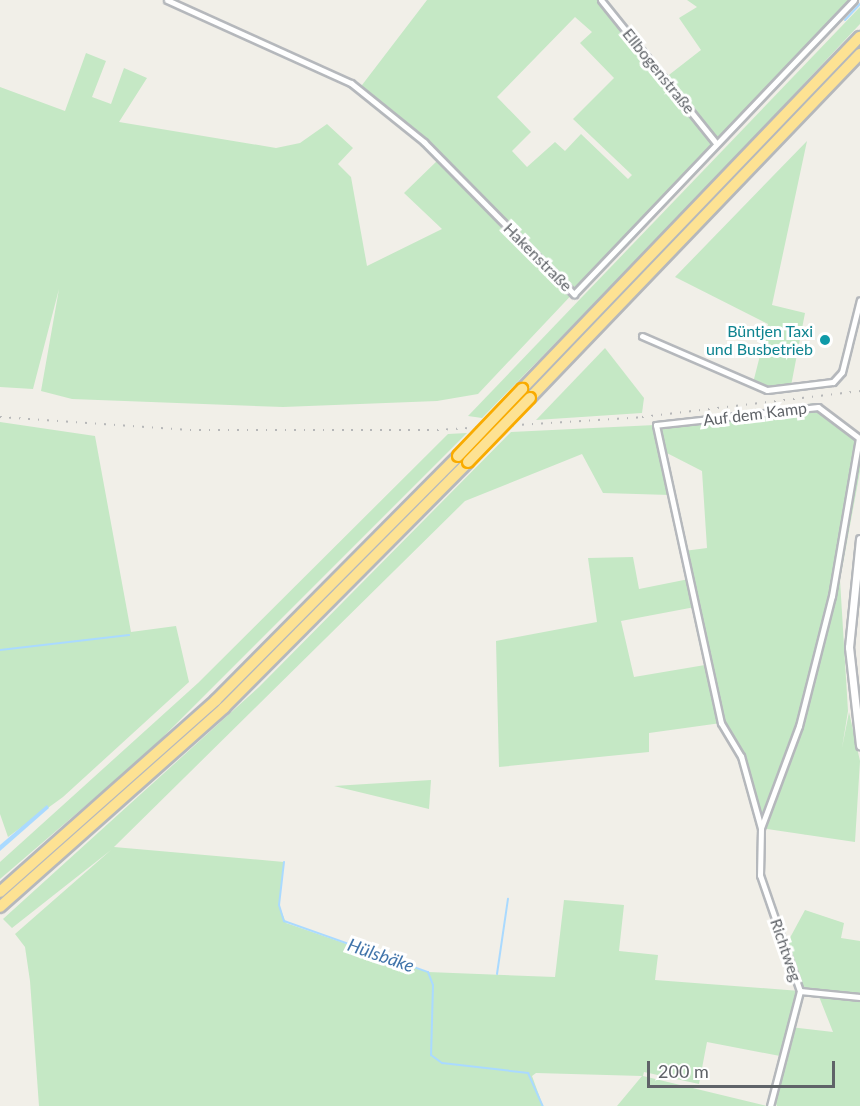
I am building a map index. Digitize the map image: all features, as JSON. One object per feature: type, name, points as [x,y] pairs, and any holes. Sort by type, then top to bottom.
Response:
[{"type":"highway","points":[[0,892],[208,707],[458,456],[860,37]]},
{"type":"highway","points":[[0,907],[224,708],[468,462],[860,54]]},
{"type":"street","name":"Hakenstraße","points":[[167,0],[351,83],[424,142],[574,294],[854,0]]},
{"type":"street","name":"Ellbogenstraße","points":[[601,0],[716,143]]},
{"type":"street","points":[[642,336],[767,390],[833,382],[842,372],[860,300]]},
{"type":"street","name":"Auf dem Kamp","points":[[818,407],[859,438],[832,596],[799,726],[761,828],[741,756],[721,723],[656,425],[818,407]]},
{"type":"street","points":[[860,538],[851,595],[849,677],[860,745]]},
{"type":"street","points":[[849,677],[860,676]]},
{"type":"street","name":"Richtweg","points":[[761,828],[760,875],[800,991],[770,1106]]},
{"type":"street","points":[[800,991],[860,997]]},
{"type":"green space","points":[[427,0],[601,0],[665,78],[701,50],[679,18],[697,7],[687,0],[850,0],[478,394],[437,401],[283,407],[72,399],[41,391],[59,289],[33,389],[0,387],[0,87],[65,111],[86,53],[106,61],[92,97],[111,104],[124,68],[147,78],[119,122],[276,148],[300,143],[327,124],[353,148],[338,164],[351,177],[367,266],[442,229],[404,193],[439,159],[359,89]],"holes":[[[575,17],[592,32],[580,43],[614,78],[573,119],[632,175],[628,179],[581,134],[565,151],[555,142],[527,167],[512,151],[531,132],[497,97]]]},
{"type":"green space","points":[[860,7],[860,24],[696,199],[482,418],[468,416]]},
{"type":"green space","points":[[807,141],[772,305],[805,313],[790,391],[767,394],[753,383],[768,324],[675,277]]},
{"type":"green space","points":[[605,348],[644,398],[642,413],[536,420]]},
{"type":"green space","points":[[815,403],[860,438],[860,471],[840,580],[848,711],[842,748],[849,712],[860,761],[855,842],[761,828],[741,756],[721,723],[649,733],[649,752],[499,767],[496,641],[597,622],[588,558],[633,557],[639,589],[689,579],[695,607],[621,621],[634,677],[705,665],[718,712],[684,551],[707,548],[702,471],[661,450],[670,495],[603,493],[582,454],[465,501],[114,847],[284,862],[279,905],[286,923],[428,972],[555,977],[564,900],[624,905],[619,951],[658,955],[655,980],[800,991],[785,947],[805,910],[844,923],[841,938],[860,941],[860,993],[831,992],[860,997],[860,1106],[777,1106],[771,1094],[780,1056],[707,1042],[699,1084],[644,1072],[643,1076],[767,1106],[617,1106],[642,1076],[536,1073],[532,1076],[543,1106],[39,1106],[30,981],[25,947],[15,934],[111,850],[12,928],[3,919],[259,687],[511,432],[655,425]],"holes":[[[801,991],[818,994],[833,1032],[790,1027]]]},
{"type":"green space","points":[[0,422],[95,436],[131,632],[176,626],[189,682],[63,797],[8,837],[0,814]]},
{"type":"green space","points":[[467,433],[146,754],[0,879],[0,862],[198,683],[448,434]]},
{"type":"green space","points":[[431,780],[429,809],[334,786]]},
{"type":"water","points":[[47,805],[49,808],[0,851],[0,845]]},
{"type":"waterway","points":[[845,20],[860,4]]},
{"type":"waterway","points":[[0,650],[129,635]]},
{"type":"waterway","name":"Hülsbäke","points":[[284,862],[279,905],[284,921],[428,972],[433,985],[431,1055],[442,1063],[528,1073],[543,1106]]},
{"type":"waterway","points":[[497,974],[508,899]]},
{"type":"railway","points":[[0,417],[190,430],[437,430],[642,417],[860,391]]},
{"type":"place","name":"Büntjen Taxi und Busbetrieb","points":[[825,340]]}]
